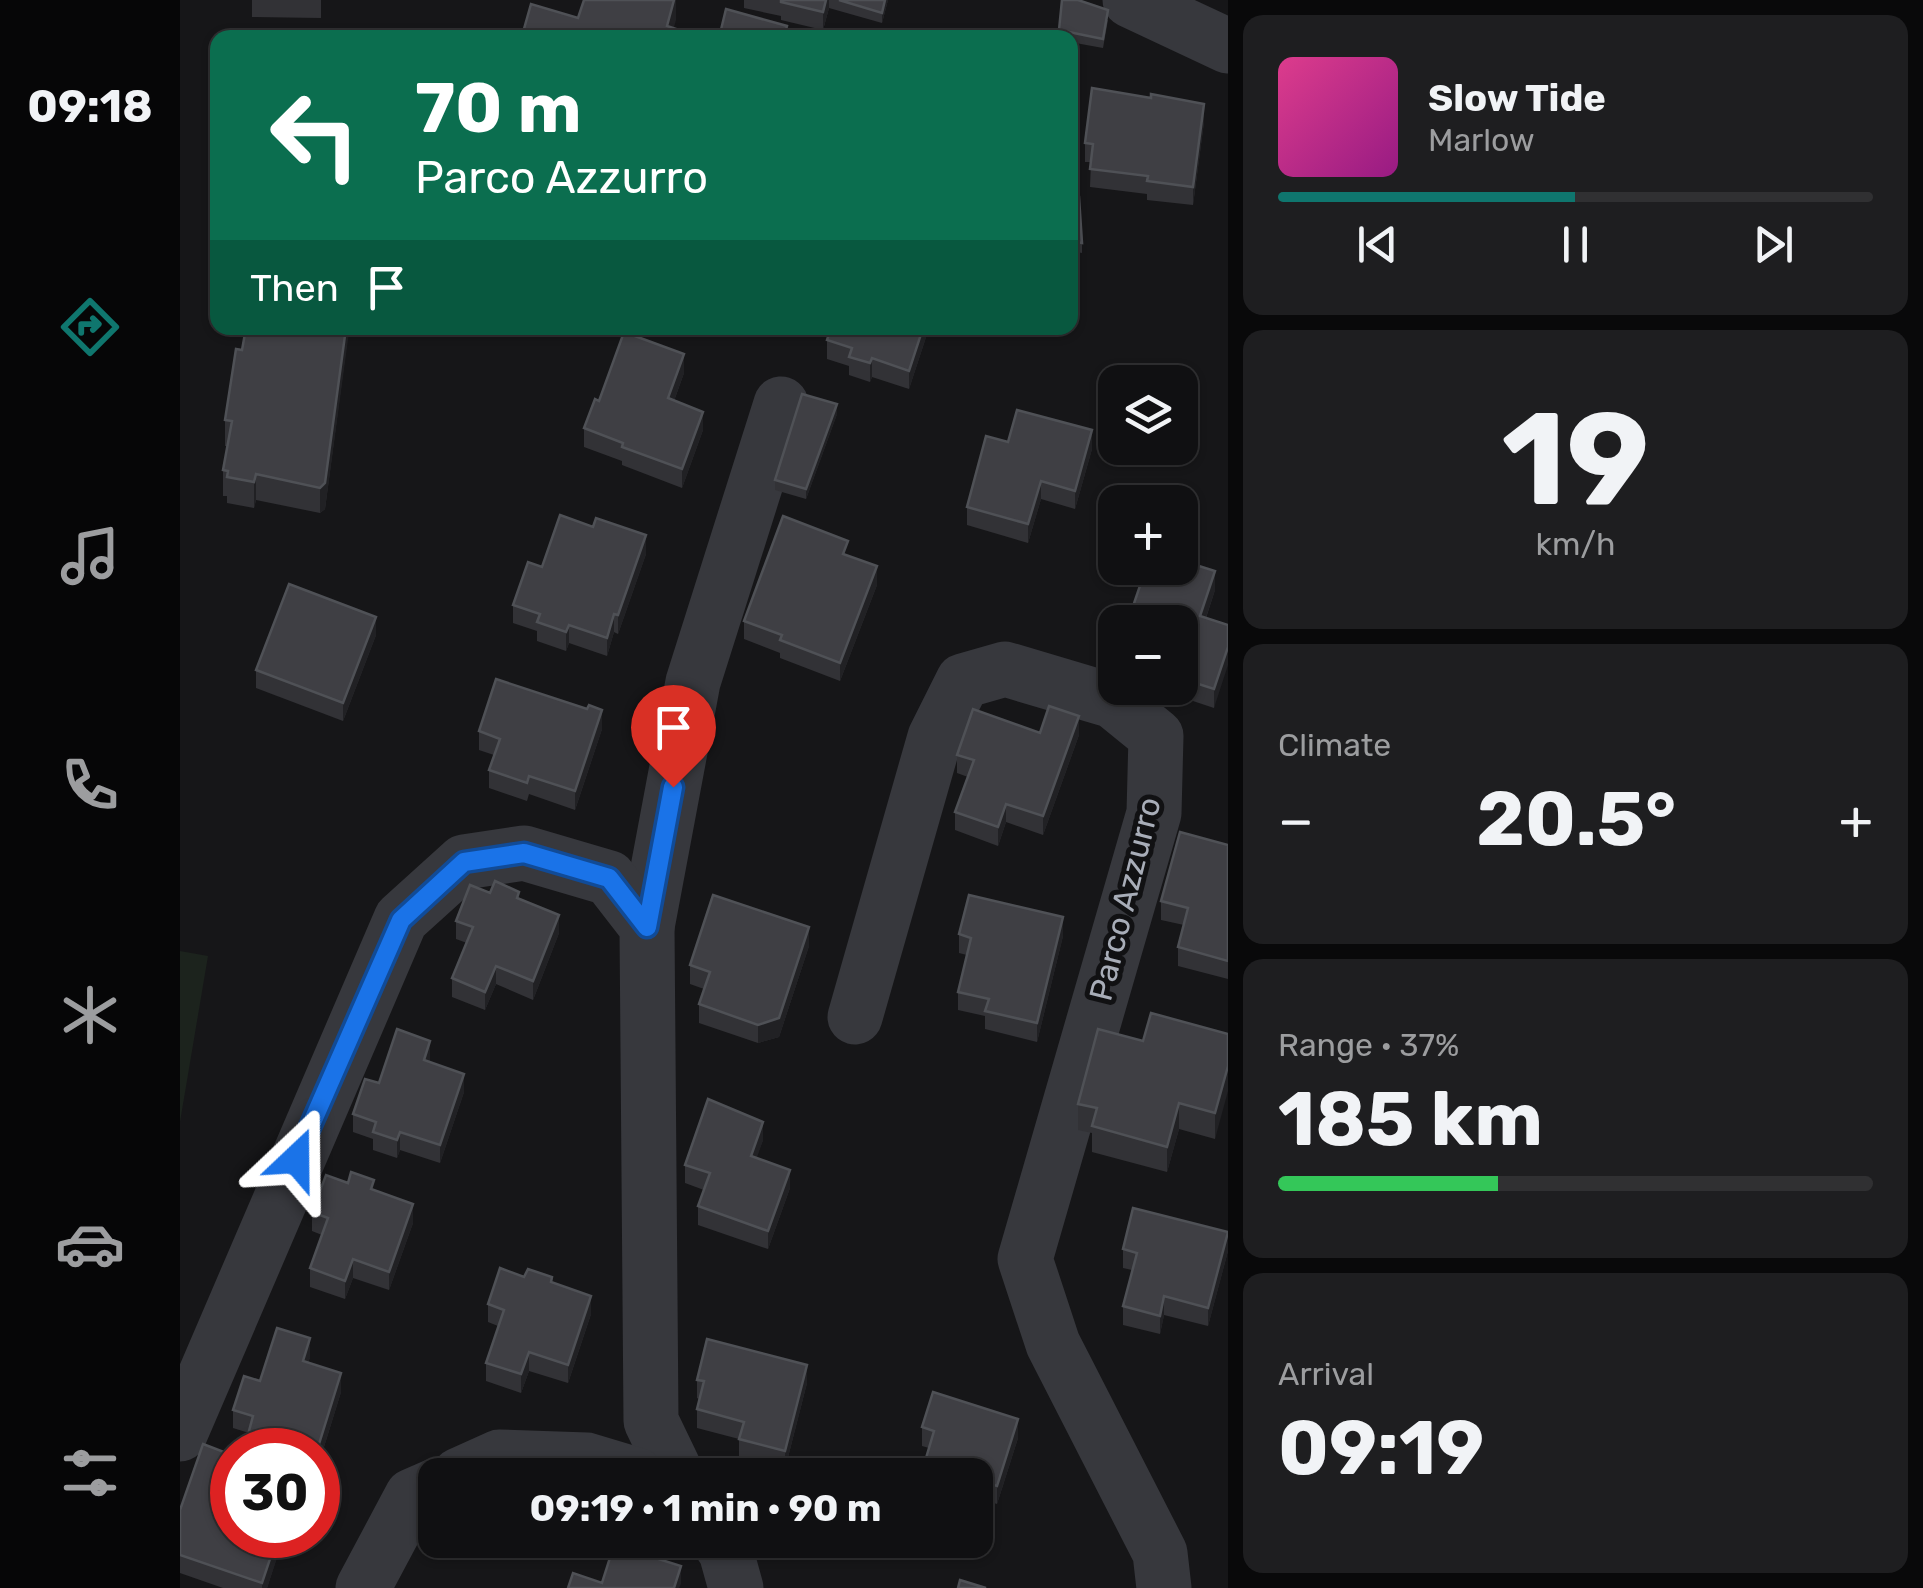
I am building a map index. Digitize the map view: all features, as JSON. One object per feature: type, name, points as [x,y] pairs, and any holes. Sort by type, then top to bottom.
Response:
[{"type":"street","points":[[1130,0],[1228,46]]},
{"type":"street","points":[[669,1458],[651,1422],[647,927],[693,682],[781,404]]},
{"type":"street","name":"Parco Azzurro","points":[[855,1017],[935,737],[963,680],[1005,669],[1113,702],[1156,736],[1154,813],[1025,1260],[1053,1344],[1160,1554],[1164,1588]]},
{"type":"street","points":[[180,1434],[401,920],[464,862],[524,853],[609,878],[647,927]]},
{"type":"street","points":[[496,1458],[528,1458]]},
{"type":"street","points":[[363,1588],[412,1496],[418,1493]]},
{"type":"street","points":[[728,1558],[736,1588]]},
{"type":"shaded area","points":[[180,951],[208,956],[180,1122]]},
{"type":"building","points":[[584,0],[674,0],[667,26],[679,30],[524,30],[531,4],[578,18]]},
{"type":"building","points":[[781,0],[826,0],[823,12]]},
{"type":"building","points":[[839,0],[885,0],[882,13]]},
{"type":"building","points":[[1062,0],[1078,0],[1108,10],[1103,39],[1078,34],[1078,30],[1059,30]]},
{"type":"building","points":[[726,9],[787,26],[786,30],[721,30]]},
{"type":"building","points":[[1092,88],[1204,104],[1193,187],[1147,181],[1148,176],[1090,169],[1093,144],[1085,143]]},
{"type":"building","points":[[1078,197],[1079,197],[1082,243],[1078,242]]},
{"type":"building","points":[[245,335],[345,335],[325,483],[320,488],[256,474],[254,482],[227,477],[228,471],[223,470],[232,421],[225,420],[236,349],[242,350]]},
{"type":"building","points":[[623,335],[684,354],[668,398],[703,412],[682,469],[584,428],[595,399],[599,401]]},
{"type":"building","points":[[829,335],[921,335],[909,371],[872,358],[870,363],[849,357],[852,348],[827,340]]},
{"type":"building","points":[[802,394],[837,404],[806,489],[775,480]]},
{"type":"building","points":[[1017,410],[1092,430],[1075,491],[1041,481],[1028,524],[967,507],[986,436],[1008,442]]},
{"type":"building","points":[[560,515],[593,527],[596,518],[646,535],[607,638],[569,625],[566,632],[537,622],[540,614],[513,605],[528,562],[542,567]]},
{"type":"building","points":[[783,516],[848,541],[843,554],[877,566],[840,663],[744,621]]},
{"type":"building","points":[[1198,566],[1215,571],[1200,616],[1228,625],[1228,647],[1214,689],[1198,684],[1198,605],[1133,605],[1140,585],[1198,585]]},
{"type":"building","points":[[289,584],[376,617],[343,703],[256,670]]},
{"type":"building","points":[[496,679],[587,709],[589,705],[602,710],[575,791],[529,776],[527,783],[489,770],[500,739],[479,731]]},
{"type":"building","points":[[1049,706],[1079,716],[1043,816],[1006,804],[998,827],[955,812],[974,760],[957,755],[973,709],[1040,733]]},
{"type":"building","points":[[1180,832],[1228,845],[1228,961],[1178,947],[1188,908],[1161,901]]},
{"type":"building","points":[[495,881],[519,892],[517,898],[559,915],[533,981],[496,966],[485,992],[452,978],[473,927],[456,921],[470,885],[490,893]]},
{"type":"building","points":[[713,895],[809,927],[779,1018],[758,1025],[699,1004],[710,972],[690,965]]},
{"type":"building","points":[[969,895],[1063,917],[1037,1023],[985,1011],[989,999],[958,992],[971,938],[959,934]]},
{"type":"building","points":[[1151,1013],[1228,1034],[1228,1066],[1215,1113],[1179,1103],[1167,1147],[1092,1126],[1097,1108],[1078,1104],[1098,1029],[1143,1041]]},
{"type":"building","points":[[397,1029],[430,1041],[424,1060],[464,1074],[440,1145],[400,1132],[397,1140],[373,1132],[376,1122],[353,1114],[365,1079],[379,1083]]},
{"type":"building","points":[[708,1099],[763,1122],[751,1156],[790,1170],[768,1231],[698,1206],[710,1173],[685,1165]]},
{"type":"building","points":[[351,1172],[374,1180],[371,1189],[413,1204],[389,1272],[353,1259],[345,1281],[310,1268],[328,1218],[312,1212],[326,1175],[348,1183]]},
{"type":"building","points":[[1133,1208],[1228,1232],[1208,1308],[1164,1296],[1160,1316],[1123,1306],[1137,1253],[1123,1249]]},
{"type":"building","points":[[500,1268],[524,1277],[528,1269],[591,1296],[568,1365],[529,1352],[521,1374],[486,1363],[504,1310],[488,1304]]},
{"type":"building","points":[[277,1328],[310,1338],[303,1361],[341,1373],[324,1428],[250,1428],[253,1416],[233,1410],[244,1376],[260,1381]]},
{"type":"building","points":[[707,1339],[807,1365],[785,1451],[739,1439],[744,1422],[697,1409],[704,1381],[697,1380]]},
{"type":"building","points":[[933,1392],[1018,1419],[997,1486],[993,1485],[993,1458],[926,1458],[934,1431],[922,1427]]},
{"type":"building","points":[[203,1444],[210,1447],[210,1558],[270,1558],[262,1583],[180,1555],[180,1510]]},
{"type":"building","points":[[610,1558],[655,1558],[681,1566],[674,1588],[568,1588],[573,1573],[602,1583]]},
{"type":"building","points":[[960,1580],[986,1588],[958,1588]]},
{"type":"route","points":[[296,1159],[401,920],[464,862],[524,853],[609,878],[647,927],[673,787]]}]
